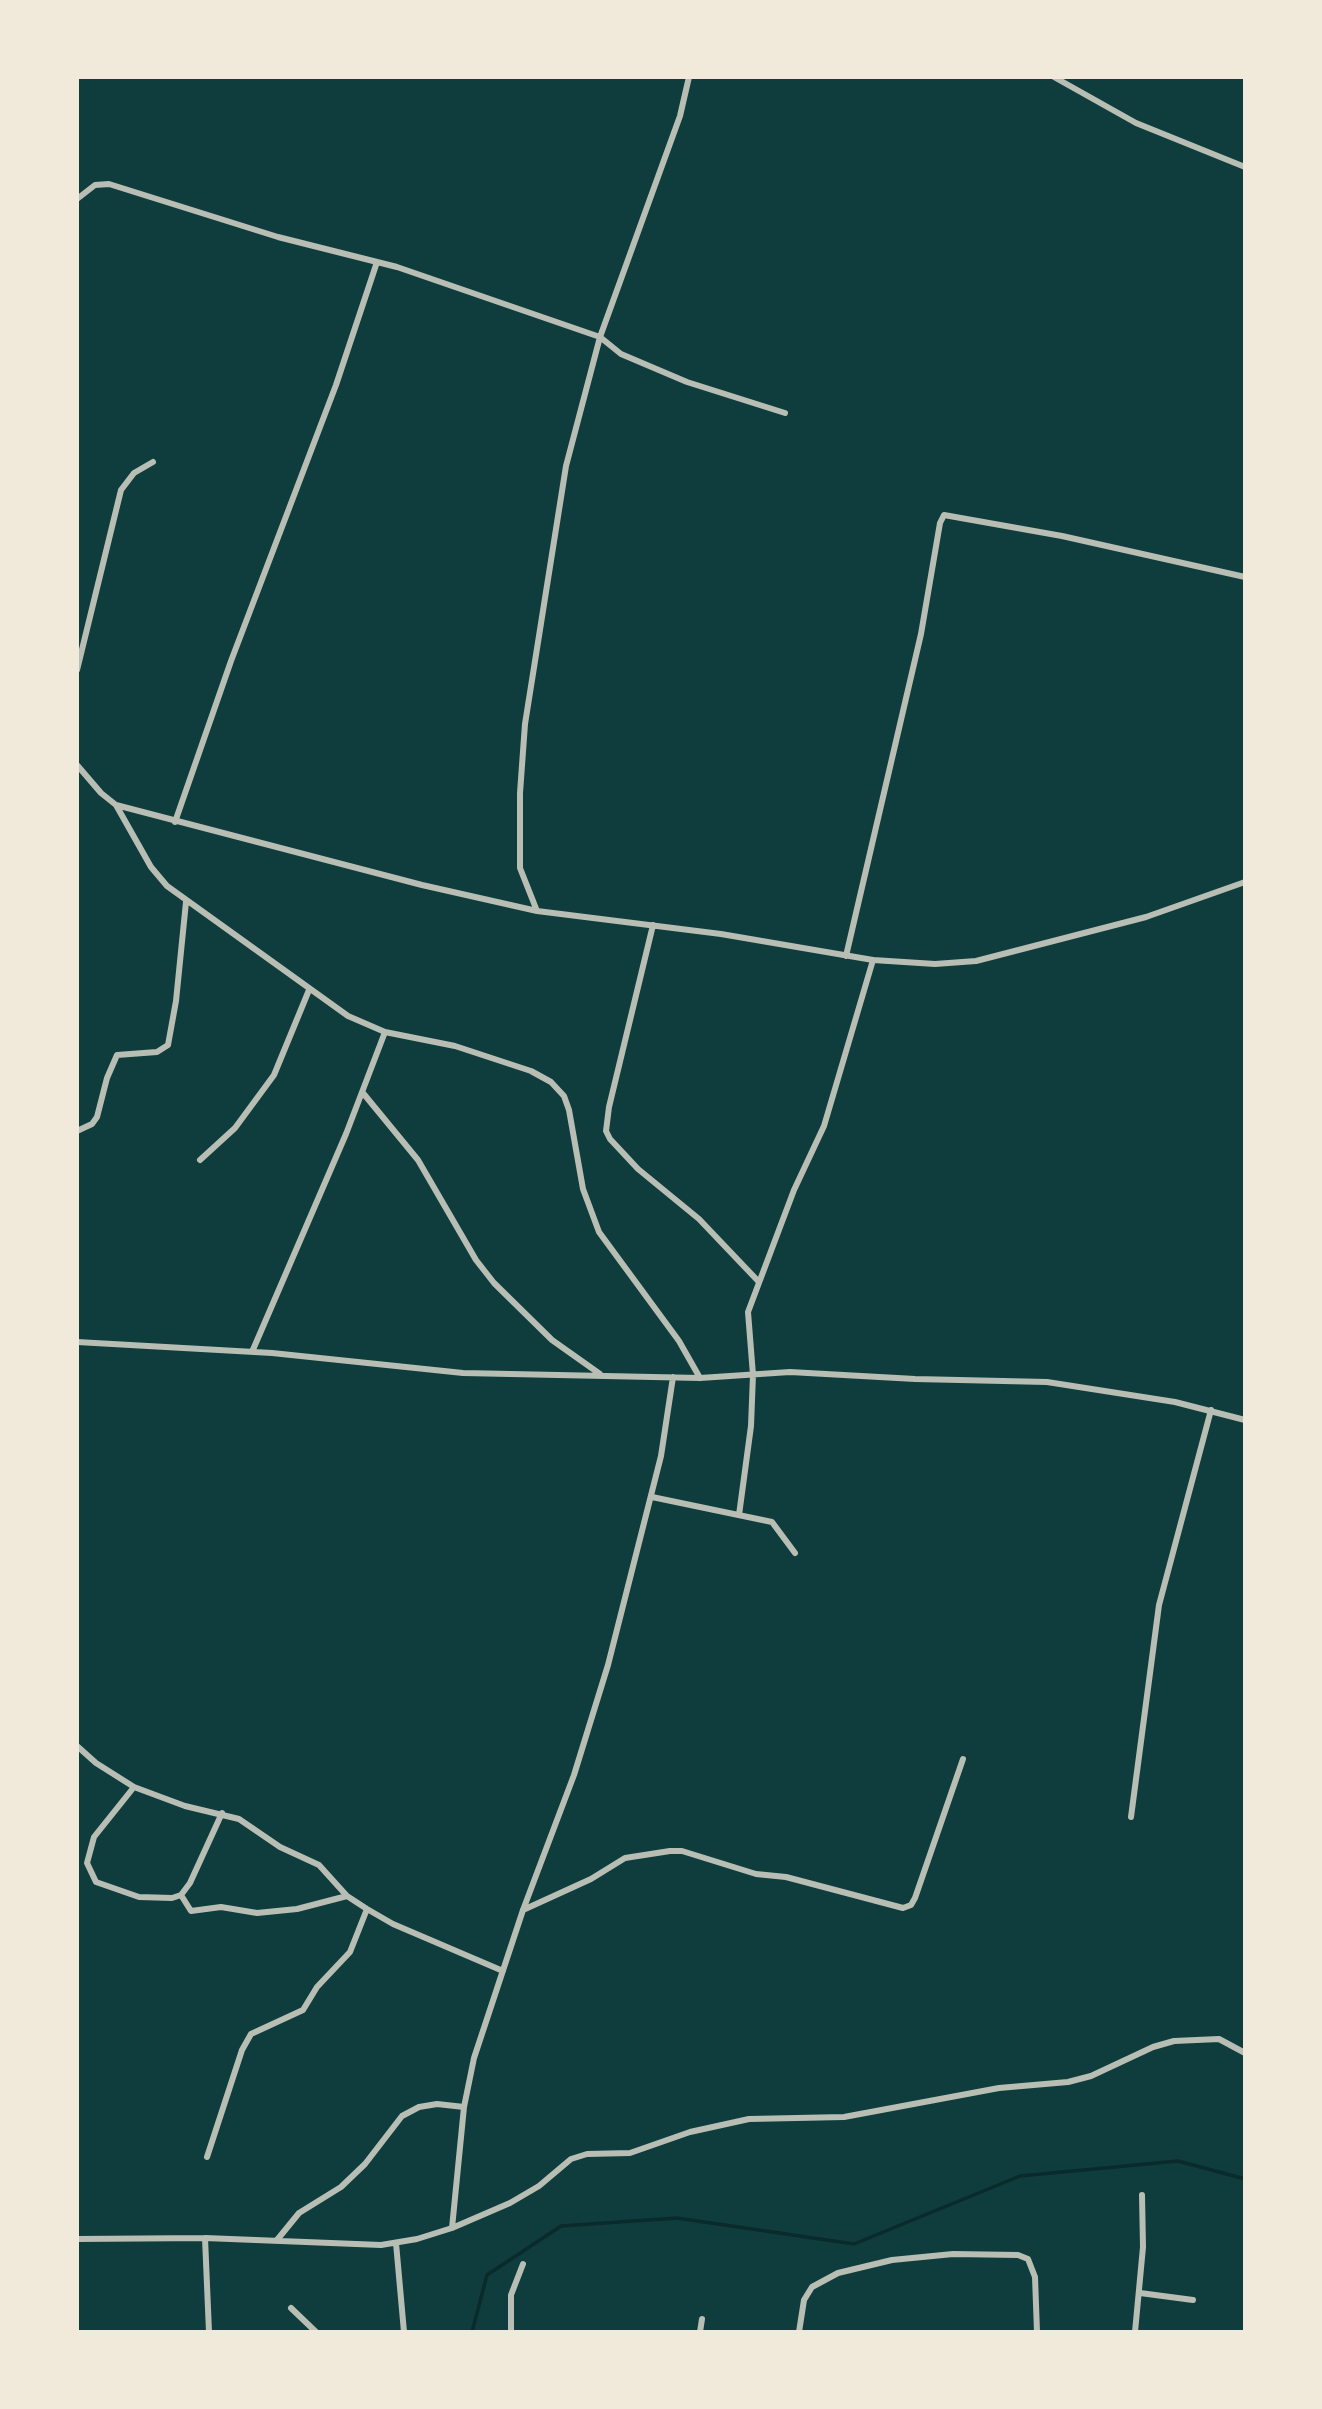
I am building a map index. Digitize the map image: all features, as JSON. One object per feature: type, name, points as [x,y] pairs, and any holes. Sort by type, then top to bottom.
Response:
[{"type":"street","points":[[537,911],[520,868],[520,793],[525,724],[566,466],[600,337],[680,116],[689,77]]},
{"type":"street","points":[[1054,77],[1136,122],[1245,167]]},
{"type":"street","points":[[77,199],[94,185],[109,184],[278,237],[377,262],[600,337],[621,354],[687,382],[785,413]]},
{"type":"street","points":[[175,822],[236,649],[336,385],[377,262]]},
{"type":"street","points":[[77,670],[121,490],[134,473],[153,462]]},
{"type":"street","points":[[846,956],[921,634],[940,523],[944,515],[1062,536],[1245,577]]},
{"type":"street","points":[[77,765],[101,793],[116,805],[151,867],[186,902],[309,990],[348,1016],[385,1032],[455,1046],[531,1071],[551,1082],[564,1096],[575,1135],[583,1188],[599,1232],[679,1341],[700,1378]]},
{"type":"street","points":[[116,805],[537,911],[653,925],[873,960],[935,964],[976,961],[1146,917],[1245,882]]},
{"type":"street","points":[[77,1131],[97,1117],[109,1070],[117,1055],[158,1052],[168,1045],[176,1001],[186,902]]},
{"type":"street","points":[[653,925],[609,1107],[606,1131],[638,1169],[699,1219],[759,1282]]},
{"type":"street","points":[[739,1515],[751,1426],[753,1376],[747,1323],[759,1282],[794,1190],[824,1126],[873,960]]},
{"type":"street","points":[[200,1160],[235,1128],[274,1075],[309,990]]},
{"type":"street","points":[[252,1352],[363,1093],[385,1032]]},
{"type":"street","points":[[363,1093],[418,1160],[476,1260],[494,1283],[552,1340],[602,1375]]},
{"type":"street","points":[[77,1342],[252,1352],[463,1373],[700,1378],[790,1372],[915,1380],[1047,1382],[1211,1409],[1245,1420]]},
{"type":"street","points":[[452,2228],[464,2107],[474,2058],[523,1910],[573,1776],[600,1689],[652,1497],[673,1377]]},
{"type":"street","points":[[1131,1817],[1158,1605],[1211,1409]]},
{"type":"street","points":[[652,1497],[772,1522],[795,1553]]},
{"type":"street","points":[[77,1746],[96,1763],[134,1787],[185,1806],[239,1819],[280,1847],[319,1865],[347,1896],[393,1924],[503,1971]]},
{"type":"street","points":[[523,1910],[591,1879],[625,1858],[670,1851],[682,1851],[756,1874],[786,1877],[903,1909],[915,1898],[963,1759]]},
{"type":"street","points":[[134,1787],[94,1837],[88,1854],[88,1870],[96,1882],[139,1897],[172,1898],[181,1895],[190,1883],[222,1813]]},
{"type":"street","points":[[181,1895],[191,1911],[221,1907],[257,1913],[297,1909],[347,1896]]},
{"type":"street","points":[[207,2157],[242,2050],[251,2034],[303,2010],[317,1987],[351,1952],[367,1909]]},
{"type":"street","points":[[77,2239],[205,2238],[353,2246],[396,2243],[452,2228],[510,2203],[539,2186],[571,2160],[587,2154],[629,2153],[724,2124],[764,2116],[844,2117],[999,2088],[1068,2082],[1091,2076],[1153,2047],[1174,2041],[1219,2039],[1245,2053]]},
{"type":"street","points":[[277,2240],[299,2213],[341,2187],[365,2164],[402,2116],[419,2107],[437,2104],[464,2107]]},
{"type":"street","points":[[1135,2332],[1140,2293],[1142,2196]]},
{"type":"street","points":[[205,2238],[209,2332]]},
{"type":"street","points":[[396,2243],[404,2332]]},
{"type":"street","points":[[799,2332],[804,2300],[812,2287],[829,2278],[892,2260],[953,2254],[1018,2255],[1028,2259],[1035,2277],[1037,2332]]},
{"type":"street","points":[[511,2332],[512,2287],[523,2264]]},
{"type":"street","points":[[1140,2293],[1193,2300]]},
{"type":"street","points":[[292,2308],[316,2332]]},
{"type":"street","points":[[700,2332],[702,2319]]},
{"type":"waterway","points":[[472,2332],[487,2275],[561,2226],[677,2218],[854,2244],[1020,2176],[1178,2161],[1245,2179]]}]
